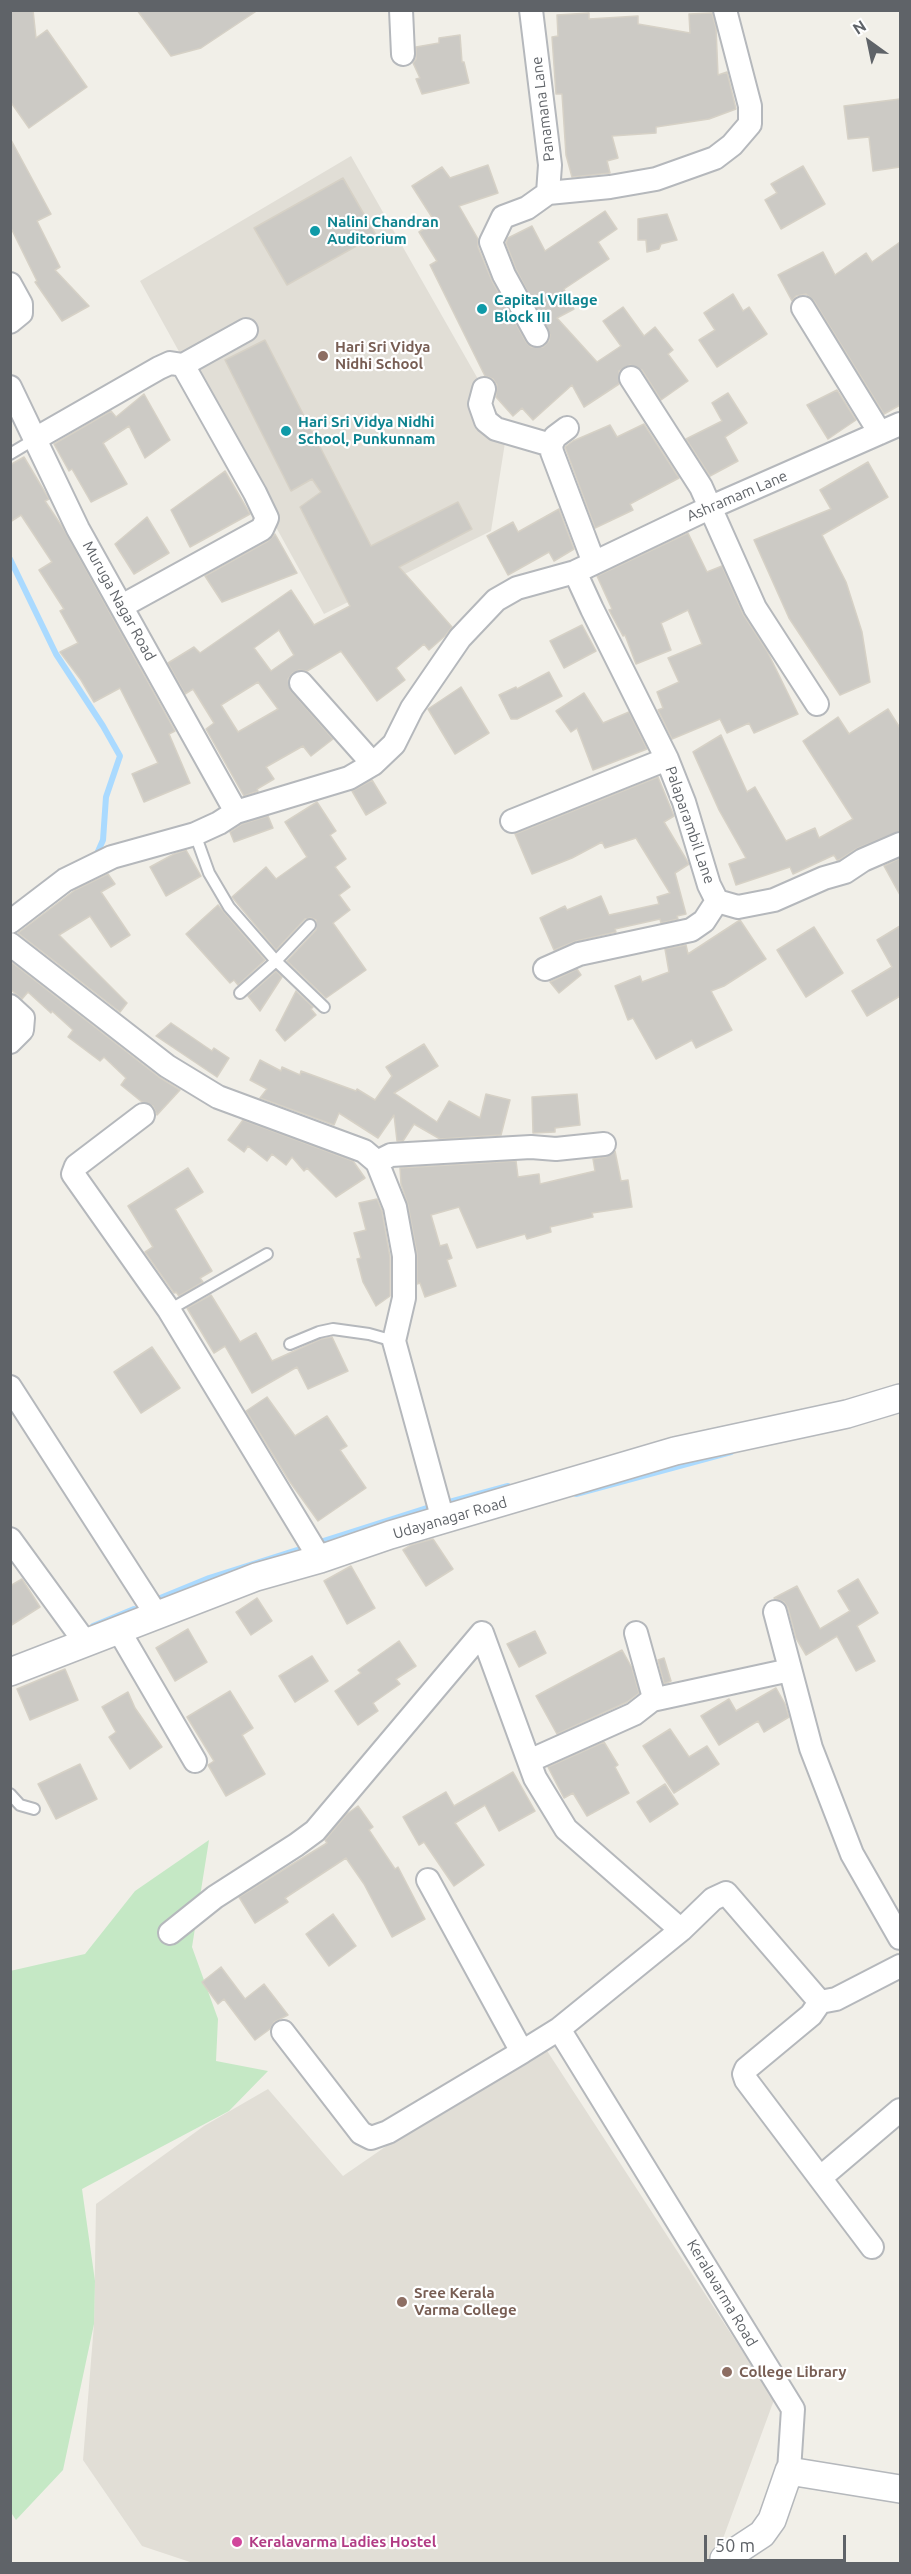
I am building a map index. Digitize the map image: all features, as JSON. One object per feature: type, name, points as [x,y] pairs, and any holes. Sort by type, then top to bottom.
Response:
[{"type":"street","points":[[401,10],[403,54]]},
{"type":"street","name":"Panamana Lane","points":[[531,10],[550,165],[548,193]]},
{"type":"street","points":[[537,335],[504,274],[491,242],[503,218],[527,208],[548,193],[610,187],[656,179],[715,158],[732,145],[750,124],[750,106],[725,10]]},
{"type":"street","points":[[10,284],[21,304],[21,313],[10,321]]},
{"type":"street","points":[[803,308],[880,433]]},
{"type":"street","points":[[35,439],[159,368],[170,363],[183,364],[246,330]]},
{"type":"street","points":[[122,606],[262,529],[267,518],[228,442],[183,364]]},
{"type":"street","points":[[631,378],[701,487],[755,608],[817,704]]},
{"type":"street","name":"Muruga Nagar Road","points":[[10,387],[78,529],[236,812]]},
{"type":"street","points":[[484,389],[480,404],[486,421],[496,429],[551,445],[555,437],[567,428]]},
{"type":"street","name":"Ashramam Lane","points":[[10,922],[65,880],[112,857],[195,834],[236,812],[349,778],[373,765],[394,744],[412,708],[460,638],[496,600],[517,588],[585,568],[709,508],[900,424]]},
{"type":"street","name":"Palaparambil Lane","points":[[551,445],[585,568],[592,609],[667,759],[684,802],[709,885],[717,901],[738,907],[774,900],[824,878],[845,872],[862,860],[900,844]]},
{"type":"street","points":[[302,683],[373,765]]},
{"type":"street","points":[[512,821],[667,759]]},
{"type":"street","points":[[545,969],[579,954],[691,930],[704,921],[717,901]]},
{"type":"street","points":[[10,944],[167,1066],[218,1097],[363,1151],[377,1162],[395,1207],[404,1256],[404,1298],[394,1341],[443,1520]]},
{"type":"street","points":[[10,1006],[23,1018],[22,1030],[10,1042]]},
{"type":"street","points":[[143,1115],[76,1166],[73,1174],[169,1310],[320,1559]]},
{"type":"street","points":[[377,1162],[392,1155],[531,1147],[556,1149],[604,1144]]},
{"type":"street","points":[[10,1387],[156,1614]]},
{"type":"street","name":"Udayanagar Road","points":[[10,1672],[256,1577],[320,1559],[390,1535],[675,1451],[847,1414],[900,1398]]},
{"type":"street","points":[[10,1539],[85,1642]]},
{"type":"street","points":[[775,1612],[811,1748],[852,1854],[900,1938]]},
{"type":"street","points":[[118,1629],[195,1761]]},
{"type":"street","points":[[170,1933],[214,1897],[315,1831],[483,1633],[535,1778],[566,1829],[681,1930]]},
{"type":"street","points":[[636,1633],[653,1694],[652,1700]]},
{"type":"street","points":[[529,1761],[634,1714],[652,1700],[790,1670]]},
{"type":"street","points":[[428,1880],[522,2052]]},
{"type":"street","points":[[283,2032],[361,2133],[371,2138],[388,2132],[559,2029],[681,1930],[713,1899],[726,1893],[820,2002]]},
{"type":"street","points":[[872,2247],[746,2080],[744,2074],[746,2069],[811,2016],[820,2002],[836,1999],[900,1966]]},
{"type":"street","name":"Keralavarma Road","points":[[559,2029],[793,2409],[789,2471]]},
{"type":"street","points":[[820,2178],[900,2110]]},
{"type":"street","points":[[725,2564],[724,2559],[762,2534],[772,2520],[789,2471],[900,2489]]},
{"type":"lane","points":[[10,454],[35,439]]},
{"type":"lane","points":[[195,834],[218,891],[229,907],[276,961],[324,1008]]},
{"type":"lane","points":[[240,993],[276,961],[310,925]]},
{"type":"lane","points":[[169,1310],[267,1254]]},
{"type":"lane","points":[[290,1344],[333,1329],[369,1334],[394,1341]]},
{"type":"lane","points":[[10,1794],[20,1805],[34,1809]]},
{"type":"shaded area","name":"Hari Sri Vidya Nidhi School","points":[[351,156],[507,430],[491,531],[324,614],[140,281]]},
{"type":"shaded area","name":"Sree Kerala Varma College","points":[[540,2040],[774,2400],[714,2563],[193,2563],[142,2546],[83,2460],[94,2324],[96,2204],[204,2126],[268,2089],[343,2176]]},
{"type":"green space","points":[[209,1840],[192,1947],[218,2019],[216,2061],[268,2071],[229,2111],[82,2189],[95,2281],[94,2324],[63,2470],[16,2520],[10,2511],[10,1971],[85,1954],[135,1891]]},
{"type":"building","points":[[10,10],[33,10],[36,38],[47,30],[87,87],[29,128],[10,101]]},
{"type":"building","points":[[137,10],[258,10],[201,48],[171,56]]},
{"type":"building","points":[[589,13],[589,19],[638,16],[638,24],[690,33],[689,14],[712,13],[716,28],[718,75],[727,72],[736,109],[709,119],[656,127],[656,133],[612,136],[618,158],[607,161],[610,173],[572,177],[566,155],[562,94],[556,94],[552,37],[558,36],[557,15]]},
{"type":"building","points":[[460,35],[462,62],[464,62],[469,83],[422,94],[416,79],[420,78],[413,63],[416,59],[416,47],[439,43],[439,38]]},
{"type":"building","points":[[900,99],[900,167],[873,171],[869,137],[848,139],[844,106]]},
{"type":"building","points":[[10,138],[51,214],[37,221],[60,267],[55,270],[89,306],[62,321],[35,282],[37,281],[10,226]]},
{"type":"building","points":[[488,165],[498,193],[459,206],[478,239],[478,247],[492,281],[526,342],[531,347],[543,347],[549,341],[550,335],[516,269],[506,243],[508,238],[532,226],[545,251],[605,211],[617,229],[598,242],[609,259],[564,289],[574,309],[557,318],[597,362],[621,346],[603,321],[623,307],[644,336],[655,327],[673,350],[668,354],[688,381],[661,400],[642,370],[630,365],[619,371],[619,384],[584,407],[572,385],[533,420],[522,408],[513,416],[496,397],[497,385],[493,379],[485,376],[430,265],[437,261],[419,232],[435,222],[412,186],[442,167],[450,178]]},
{"type":"building","points":[[803,166],[825,204],[781,229],[765,200],[777,193],[771,184]]},
{"type":"building","name":"Nalini Chandran Auditorium","points":[[343,178],[376,235],[287,285],[254,228]]},
{"type":"building","points":[[667,214],[677,240],[661,244],[659,249],[647,252],[646,240],[638,240],[638,219]]},
{"type":"building","points":[[900,242],[900,405],[884,414],[814,301],[806,294],[796,296],[792,301],[778,275],[823,252],[835,275],[866,253],[872,262]]},
{"type":"building","points":[[733,294],[743,311],[749,307],[767,334],[717,367],[699,340],[715,330],[704,313]]},
{"type":"building","points":[[265,340],[371,546],[458,502],[472,529],[399,567],[452,627],[445,636],[429,650],[424,644],[396,668],[405,680],[377,701],[341,651],[307,671],[299,670],[293,673],[288,679],[291,691],[333,739],[311,756],[303,746],[266,767],[274,779],[257,789],[258,791],[244,796],[206,729],[214,723],[193,689],[185,694],[168,663],[194,647],[200,653],[291,590],[314,625],[350,606],[300,507],[321,492],[312,479],[291,491],[225,360]],"holes":[[[279,630],[294,655],[271,671],[254,648]],[[258,682],[278,709],[238,732],[221,705]]]},
{"type":"building","points":[[837,390],[856,420],[828,439],[807,405]]},
{"type":"building","points":[[728,393],[747,423],[725,437],[738,461],[710,476],[686,439],[722,421],[712,403]]},
{"type":"building","points":[[144,394],[170,440],[145,458],[129,426],[103,443],[127,484],[91,502],[72,469],[69,471],[54,444],[111,411],[116,417]]},
{"type":"building","points":[[644,424],[679,478],[630,504],[633,510],[595,528],[565,447],[573,441],[610,425],[617,437]]},
{"type":"building","points":[[24,457],[49,499],[45,501],[63,528],[175,731],[169,734],[190,783],[144,802],[132,774],[158,763],[120,688],[94,702],[60,652],[78,643],[60,611],[64,609],[39,570],[52,562],[21,515],[10,522],[10,465]]},
{"type":"building","points":[[868,462],[888,497],[822,535],[846,582],[862,632],[870,682],[840,695],[789,618],[754,540],[831,509],[820,490]]},
{"type":"building","points":[[225,471],[250,514],[190,547],[171,510]]},
{"type":"building","points":[[559,509],[574,549],[554,561],[549,552],[508,575],[487,536],[513,522],[518,532]]},
{"type":"building","points":[[147,517],[169,553],[134,574],[115,544]]},
{"type":"building","points":[[688,533],[707,572],[722,566],[743,614],[767,651],[798,714],[754,733],[749,723],[727,733],[720,719],[672,739],[658,710],[663,708],[657,692],[679,682],[668,658],[702,644],[688,610],[661,623],[671,650],[636,664],[625,635],[623,636],[609,610],[612,609],[597,576]]},
{"type":"building","points":[[275,534],[297,573],[222,602],[205,576],[268,541]]},
{"type":"building","points":[[582,625],[596,651],[564,668],[550,641]]},
{"type":"building","points":[[549,672],[562,696],[517,719],[511,719],[499,695],[516,687],[517,689]]},
{"type":"building","points":[[461,687],[489,733],[455,754],[428,709]]},
{"type":"building","points":[[584,693],[603,723],[629,712],[647,749],[593,770],[577,728],[571,732],[556,711]]},
{"type":"building","points":[[888,709],[900,728],[900,831],[858,848],[839,860],[834,855],[793,874],[790,867],[736,885],[729,864],[746,858],[719,810],[693,752],[721,735],[747,792],[755,787],[786,841],[815,828],[819,838],[853,819],[803,741],[838,717],[849,734]]},
{"type":"building","points":[[658,777],[674,816],[664,822],[689,864],[675,873],[686,914],[677,916],[678,919],[661,923],[660,919],[615,929],[616,932],[576,941],[554,950],[540,918],[565,906],[567,910],[601,896],[609,915],[659,904],[657,897],[670,893],[636,838],[605,848],[602,842],[572,858],[532,874],[515,834]]},
{"type":"building","points":[[372,780],[386,803],[366,815],[352,791]]},
{"type":"building","points":[[317,802],[336,831],[330,835],[346,859],[335,867],[350,887],[339,895],[350,910],[333,923],[366,970],[326,998],[287,961],[316,930],[316,920],[305,919],[276,950],[232,897],[266,867],[276,879],[307,857],[285,822]]},
{"type":"building","points":[[268,816],[273,828],[234,842],[230,832],[242,824]]},
{"type":"building","points":[[186,850],[201,876],[166,896],[150,867]]},
{"type":"building","points":[[900,858],[900,895],[884,866]]},
{"type":"building","points":[[108,874],[115,884],[101,892],[130,935],[111,947],[90,916],[59,935],[127,1003],[120,1012],[18,933],[75,890]]},
{"type":"building","points":[[218,905],[265,960],[238,985],[234,980],[230,983],[186,934]]},
{"type":"building","points":[[740,920],[766,959],[724,986],[711,991],[732,1030],[696,1048],[692,1040],[656,1059],[633,1018],[628,1020],[615,986],[640,976],[642,982],[669,972],[665,949],[686,945],[688,954]]},
{"type":"building","points":[[900,926],[900,996],[867,1016],[852,991],[892,967],[877,940]]},
{"type":"building","points":[[814,927],[843,973],[806,997],[777,950]]},
{"type":"building","points":[[10,961],[159,1077],[180,1090],[157,1115],[153,1106],[142,1102],[121,1085],[126,1078],[104,1057],[100,1061],[68,1037],[73,1030],[52,1011],[51,1013],[28,992],[22,999],[10,989]]},
{"type":"building","points":[[577,969],[581,975],[559,993],[550,982]]},
{"type":"building","points":[[276,971],[282,977],[260,1011],[248,996]]},
{"type":"building","points":[[296,991],[313,1007],[311,1009],[316,1015],[285,1041],[276,1030]]},
{"type":"building","points":[[171,1023],[212,1051],[214,1048],[229,1058],[217,1077],[156,1036]]},
{"type":"building","points":[[424,1044],[438,1066],[394,1093],[437,1122],[449,1101],[480,1118],[486,1094],[510,1100],[501,1135],[440,1139],[414,1124],[403,1141],[397,1141],[394,1115],[378,1138],[339,1113],[334,1125],[260,1098],[267,1089],[250,1080],[260,1060],[281,1071],[282,1067],[300,1075],[301,1071],[356,1091],[357,1089],[375,1100],[392,1076],[386,1067]]},
{"type":"building","points":[[577,1094],[580,1125],[555,1128],[555,1132],[533,1133],[532,1097]]},
{"type":"building","points":[[243,1120],[353,1161],[365,1178],[336,1197],[307,1168],[304,1171],[292,1157],[286,1165],[272,1154],[267,1161],[248,1146],[244,1152],[228,1140]]},
{"type":"building","points":[[615,1151],[621,1181],[628,1180],[632,1207],[592,1213],[593,1217],[550,1227],[551,1232],[527,1239],[525,1234],[477,1248],[459,1207],[431,1215],[440,1246],[447,1244],[452,1258],[447,1260],[456,1286],[425,1297],[420,1283],[417,1284],[417,1254],[408,1205],[401,1184],[400,1168],[516,1161],[518,1177],[539,1174],[540,1184],[595,1171],[593,1159],[606,1157]]},
{"type":"building","points":[[188,1168],[203,1192],[175,1209],[212,1271],[200,1278],[203,1282],[179,1296],[176,1292],[174,1293],[145,1252],[153,1247],[128,1206]]},
{"type":"building","points":[[377,1199],[382,1211],[390,1257],[390,1296],[376,1306],[363,1282],[357,1259],[361,1258],[354,1233],[366,1230],[359,1203]]},
{"type":"building","points":[[211,1295],[240,1342],[256,1333],[272,1361],[321,1339],[332,1337],[348,1371],[308,1389],[297,1367],[252,1393],[225,1346],[214,1353],[187,1308]]},
{"type":"building","points":[[152,1347],[180,1388],[141,1413],[114,1372]]},
{"type":"building","points":[[267,1397],[295,1436],[327,1416],[347,1446],[340,1450],[366,1488],[318,1521],[290,1482],[246,1411]]},
{"type":"building","points":[[433,1539],[453,1569],[426,1586],[403,1550],[411,1545]]},
{"type":"building","points":[[351,1566],[375,1608],[347,1624],[324,1581]]},
{"type":"building","points":[[22,1579],[40,1607],[10,1626],[10,1586]]},
{"type":"building","points":[[858,1579],[878,1613],[857,1626],[875,1661],[856,1671],[837,1636],[806,1655],[796,1638],[788,1608],[784,1602],[774,1598],[797,1586],[820,1629],[850,1611],[838,1591]]},
{"type":"building","points":[[257,1598],[272,1621],[251,1635],[236,1612]]},
{"type":"building","points":[[188,1629],[207,1662],[175,1681],[156,1648]]},
{"type":"building","points":[[535,1631],[546,1653],[519,1667],[507,1644]]},
{"type":"building","points":[[399,1641],[416,1666],[396,1679],[400,1684],[373,1703],[378,1711],[358,1725],[335,1691],[361,1673],[358,1670]]},
{"type":"building","points":[[622,1650],[632,1668],[639,1693],[627,1702],[557,1734],[536,1696]]},
{"type":"building","points":[[312,1656],[328,1681],[295,1702],[279,1676]]},
{"type":"building","points":[[664,1658],[671,1681],[664,1684],[658,1660]]},
{"type":"building","points":[[65,1669],[78,1700],[30,1720],[17,1689]]},
{"type":"building","points":[[776,1688],[789,1717],[764,1732],[758,1721],[719,1745],[701,1716],[729,1699],[736,1711]]},
{"type":"building","points":[[230,1691],[253,1728],[242,1735],[265,1774],[226,1796],[208,1765],[214,1761],[187,1717]]},
{"type":"building","points":[[128,1692],[135,1708],[162,1747],[130,1769],[109,1737],[116,1732],[102,1707]]},
{"type":"building","points":[[670,1729],[689,1757],[707,1746],[719,1764],[674,1793],[643,1746]]},
{"type":"building","points":[[604,1742],[618,1765],[615,1767],[629,1793],[587,1816],[573,1793],[564,1798],[548,1767]]},
{"type":"building","points":[[80,1764],[97,1799],[56,1819],[38,1784]]},
{"type":"building","points":[[513,1772],[535,1811],[499,1831],[485,1805],[455,1823],[484,1865],[454,1886],[424,1842],[419,1845],[403,1817],[446,1792],[454,1806]]},
{"type":"building","points":[[665,1784],[678,1804],[650,1822],[637,1802]]},
{"type":"building","points":[[358,1806],[373,1827],[369,1830],[395,1869],[398,1867],[425,1919],[392,1937],[364,1884],[346,1858],[285,1898],[288,1902],[255,1923],[239,1897],[327,1843],[325,1840],[347,1814]]},
{"type":"building","points":[[333,1914],[356,1946],[329,1966],[306,1934]]},
{"type":"building","points":[[221,1967],[245,1999],[264,1984],[288,2015],[274,2022],[270,2029],[255,2040],[224,1999],[218,2004],[202,1982]]},
{"type":"waterway","points":[[10,559],[56,654],[120,756],[106,797],[103,840],[96,856]]},
{"type":"waterway","points":[[576,1494],[731,1452]]},
{"type":"waterway","points":[[442,1504],[508,1486]]},
{"type":"waterway","points":[[317,1543],[433,1506]]},
{"type":"waterway","points":[[153,1601],[209,1578],[297,1550]]},
{"type":"waterway","points":[[93,1626],[134,1609]]},
{"type":"place","name":"Nalini Chandran Auditorium","points":[[315,231]]},
{"type":"place","name":"Capital Village Block III","points":[[482,309]]},
{"type":"place","name":"Hari Sri Vidya Nidhi School","points":[[323,356]]},
{"type":"place","name":"Hari Sri Vidya Nidhi School, Punkunnam","points":[[286,431]]},
{"type":"place","name":"Sree Kerala Varma College","points":[[402,2302]]},
{"type":"place","name":"College Library","points":[[727,2372]]},
{"type":"place","name":"Keralavarma Ladies Hostel","points":[[237,2542]]}]
